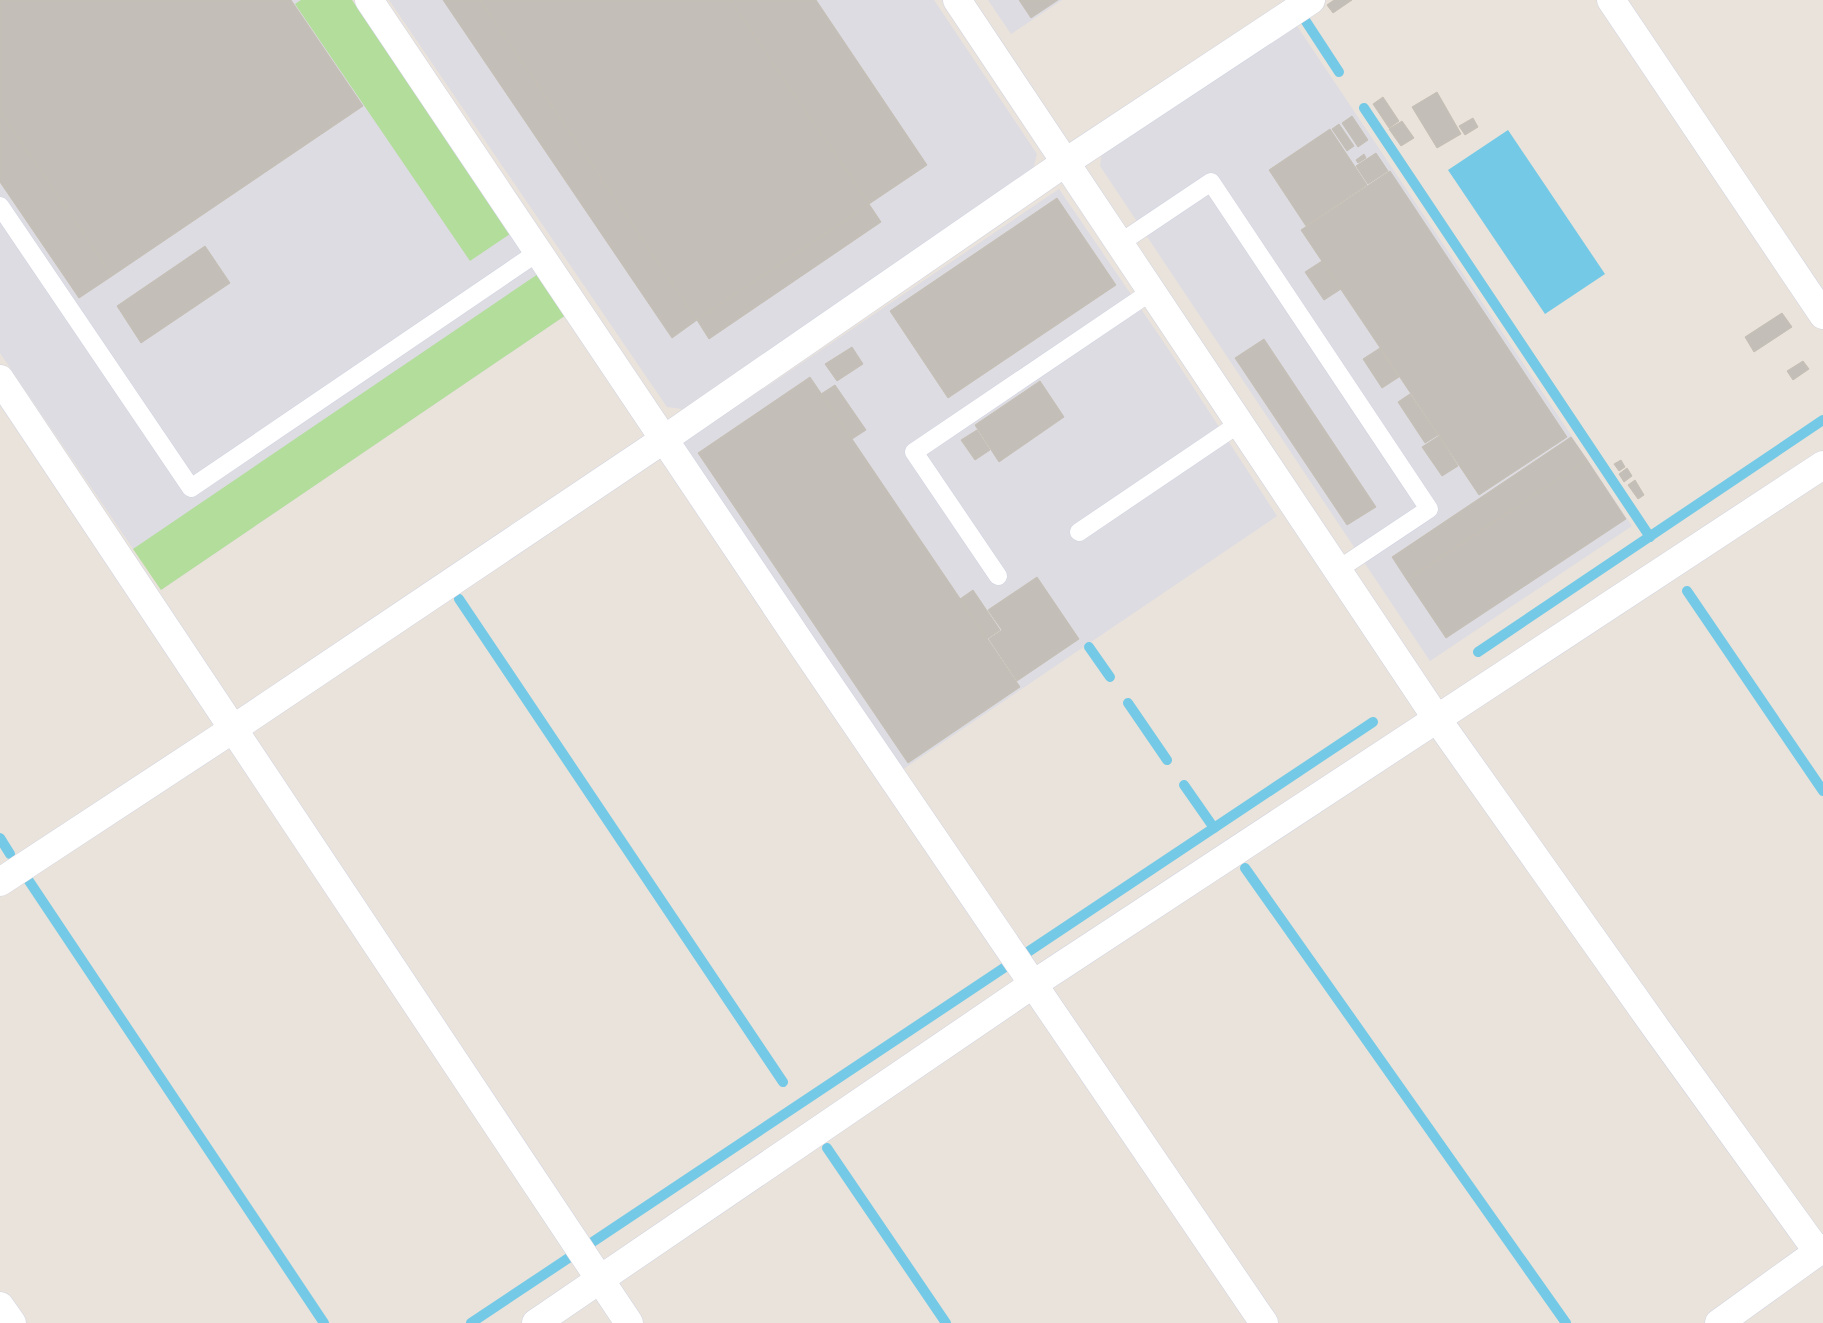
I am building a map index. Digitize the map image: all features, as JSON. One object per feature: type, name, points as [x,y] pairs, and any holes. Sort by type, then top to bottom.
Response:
[{"type":"street","points":[[369,0],[663,440],[1028,980],[1264,1323]]},
{"type":"street","points":[[957,0],[1437,719],[1656,1028],[1820,1250],[1719,1323]]},
{"type":"street","points":[[0,882],[663,440],[1066,162],[1311,0]]},
{"type":"street","points":[[1611,0],[1823,315]]},
{"type":"street","points":[[0,379],[629,1323]]},
{"type":"street","points":[[536,1323],[595,1272],[1028,980],[1437,719],[1823,465]]},
{"type":"street","points":[[0,1306],[12,1323]]},
{"type":"lane","points":[[1120,243],[1211,182],[1429,509],[1339,570]]},
{"type":"lane","points":[[0,206],[191,488],[538,252]]},
{"type":"lane","points":[[998,576],[914,452],[1152,291]]},
{"type":"lane","points":[[1079,532],[1240,423]]},
{"type":"shaded area","points":[[0,0],[352,0],[566,315],[161,590],[0,353]]},
{"type":"shaded area","points":[[389,0],[934,0],[1037,154],[1033,169],[682,409],[667,407]]},
{"type":"shaded area","points":[[988,0],[1062,0],[1011,34]]},
{"type":"shaded area","points":[[1295,23],[1632,526],[1430,661],[1100,166],[1102,152]]},
{"type":"shaded area","points":[[1059,189],[1169,350],[1277,516],[902,770],[682,444]]},
{"type":"green space","points":[[301,0],[352,0],[510,234],[470,261],[295,4]]},
{"type":"green space","points":[[538,274],[566,315],[161,590],[133,549]]},
{"type":"water","points":[[1508,130],[1605,274],[1545,314],[1448,170]]},
{"type":"building","points":[[0,0],[291,0],[363,106],[112,276],[0,111]]},
{"type":"building","points":[[443,0],[480,0],[697,320],[672,338]]},
{"type":"building","points":[[480,0],[730,0],[869,204],[697,320]]},
{"type":"building","points":[[730,0],[816,0],[927,165],[869,204]]},
{"type":"building","points":[[1019,0],[1058,0],[1031,18]]},
{"type":"building","points":[[1334,0],[1352,0],[1333,13],[1327,5]]},
{"type":"building","points":[[1437,92],[1461,134],[1437,148],[1412,107]]},
{"type":"building","points":[[1383,97],[1399,121],[1389,128],[1373,104]]},
{"type":"building","points":[[0,111],[112,276],[79,298],[0,182]]},
{"type":"building","points":[[1352,116],[1368,140],[1358,147],[1342,123]]},
{"type":"building","points":[[1473,118],[1478,127],[1465,135],[1459,126]]},
{"type":"building","points":[[1402,121],[1414,138],[1401,146],[1389,129]]},
{"type":"building","points":[[1339,124],[1354,146],[1347,151],[1332,129]]},
{"type":"building","points":[[1330,129],[1367,185],[1306,226],[1269,170]]},
{"type":"building","points":[[1376,153],[1388,171],[1368,184],[1356,166]]},
{"type":"building","points":[[1364,154],[1366,158],[1358,163],[1356,160]]},
{"type":"building","points":[[1390,171],[1567,437],[1479,495],[1301,230]]},
{"type":"building","points":[[1057,198],[1116,285],[948,398],[890,311]]},
{"type":"building","points":[[869,204],[881,222],[709,339],[697,320]]},
{"type":"building","points":[[205,246],[230,283],[141,343],[117,306]]},
{"type":"building","points":[[1322,261],[1341,289],[1324,300],[1305,272]]},
{"type":"building","points":[[1782,313],[1792,327],[1754,352],[1745,337]]},
{"type":"building","points":[[1264,339],[1376,507],[1347,525],[1235,358]]},
{"type":"building","points":[[852,347],[863,364],[837,381],[825,364]]},
{"type":"building","points":[[1380,348],[1399,377],[1382,388],[1363,359]]},
{"type":"building","points":[[1803,361],[1809,369],[1793,380],[1787,371]]},
{"type":"building","points":[[810,377],[1020,687],[908,763],[698,453]]},
{"type":"building","points":[[1040,381],[1064,417],[999,462],[975,425]]},
{"type":"building","points":[[835,385],[866,430],[852,439],[821,394]]},
{"type":"building","points":[[1410,394],[1438,435],[1425,443],[1398,402]]},
{"type":"building","points":[[977,430],[990,450],[975,460],[961,440]]},
{"type":"building","points":[[1439,436],[1458,466],[1442,476],[1422,447]]},
{"type":"building","points":[[1571,437],[1587,460],[1407,580],[1392,557]]},
{"type":"building","points":[[1587,460],[1626,519],[1446,638],[1407,580]]},
{"type":"building","points":[[1621,460],[1625,467],[1619,471],[1614,464]]},
{"type":"building","points":[[1627,468],[1632,476],[1624,482],[1619,474]]},
{"type":"building","points":[[1635,480],[1644,495],[1638,499],[1628,485]]},
{"type":"building","points":[[1037,577],[1079,639],[1017,681],[989,639],[1002,630],[988,610]]},
{"type":"building","points":[[973,590],[1000,630],[987,639],[960,599]]},
{"type":"waterway","points":[[1305,20],[1339,72]]},
{"type":"waterway","points":[[1364,108],[1650,537]]},
{"type":"waterway","points":[[1478,652],[1823,420]]},
{"type":"waterway","points":[[1687,591],[1823,791]]},
{"type":"waterway","points":[[459,599],[783,1082]]},
{"type":"waterway","points":[[1089,647],[1110,677]]},
{"type":"waterway","points":[[1128,703],[1167,760]]},
{"type":"waterway","points":[[471,1323],[1373,722]]},
{"type":"waterway","points":[[1184,785],[1214,828]]},
{"type":"waterway","points":[[0,838],[10,854]]},
{"type":"waterway","points":[[1245,868],[1566,1323]]},
{"type":"waterway","points":[[27,878],[324,1323]]},
{"type":"waterway","points":[[827,1148],[946,1323]]}]
